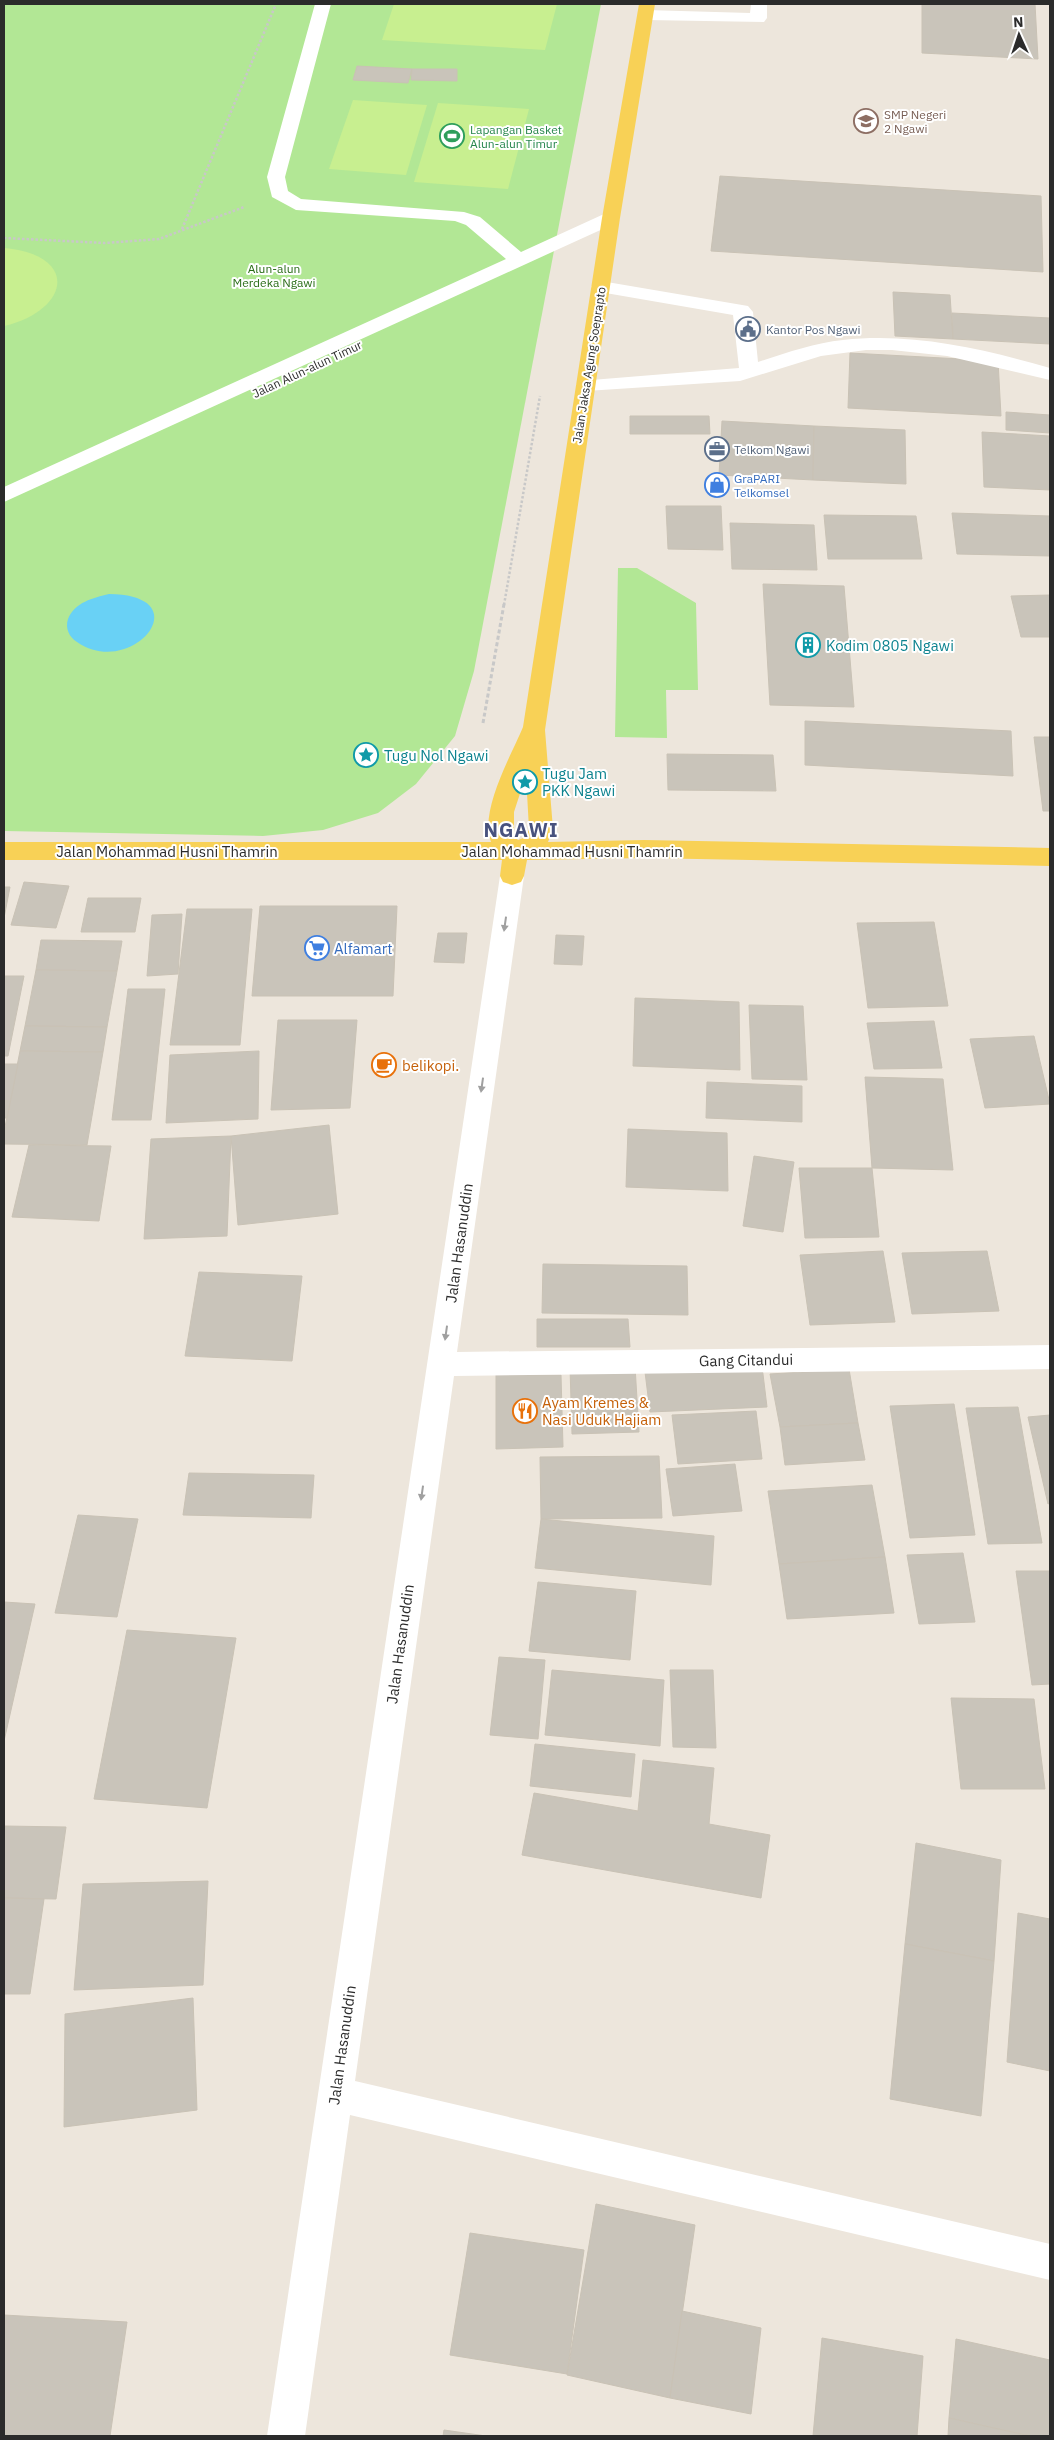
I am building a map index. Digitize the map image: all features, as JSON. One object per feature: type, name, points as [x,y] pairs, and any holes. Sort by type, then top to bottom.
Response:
[{"type":"main road","name":"Jalan Jaksa Agung Soeprapto","points":[[535,726],[601,288],[647,9]]},
{"type":"main road","points":[[535,726],[541,829],[536,842],[514,864],[502,840],[499,826],[504,804],[535,726]]},
{"type":"main road","name":"Jalan Mohammad Husni Thamrin","points":[[4,851],[514,864],[644,849],[1050,857]]},
{"type":"street","points":[[323,4],[276,177],[279,193],[296,204],[457,216],[472,221],[519,260]]},
{"type":"street","points":[[647,9],[758,18],[759,4]]},
{"type":"street","points":[[4,496],[519,260],[611,224]]},
{"type":"street","name":"Jalan Alun-alun Timur","points":[[4,509],[611,224]]},
{"type":"street","points":[[601,288],[741,310],[743,312],[749,370]]},
{"type":"street","points":[[586,386],[740,374],[842,346],[871,344],[1000,359],[1050,374]]},
{"type":"street","name":"Jalan Hasanuddin","points":[[286,2436],[514,864]]},
{"type":"street","name":"Gang Citandui","points":[[441,1364],[1050,1357]]},
{"type":"street","points":[[335,2094],[1050,2262]]},
{"type":"path","points":[[182,230],[276,4]]},
{"type":"path","points":[[4,238],[105,243],[158,238],[279,193]]},
{"type":"path","points":[[483,723],[540,393]]},
{"type":"green space","name":"Alun-alun Merdeka Ngawi","points":[[4,4],[601,4],[474,671],[455,736],[416,784],[378,813],[323,830],[263,836],[4,831]]},
{"type":"green space","points":[[394,4],[557,4],[545,50],[382,40]]},
{"type":"green space","points":[[353,100],[427,105],[406,175],[329,169]]},
{"type":"green space","points":[[438,103],[529,109],[508,189],[414,182]]},
{"type":"green space","points":[[4,248],[29,253],[45,261],[55,272],[57,284],[53,296],[43,308],[26,318],[4,326]]},
{"type":"green space","points":[[618,568],[637,568],[696,603],[698,690],[666,690],[667,738],[615,737]]},
{"type":"water","points":[[109,594],[137,598],[151,607],[154,620],[148,633],[136,644],[118,651],[98,651],[74,640],[68,632],[67,622],[75,608],[91,599]]},
{"type":"building","points":[[922,4],[1035,4],[1038,59],[922,53]]},
{"type":"building","points":[[357,66],[412,69],[408,83],[353,80]]},
{"type":"building","points":[[412,69],[457,69],[457,81],[411,80]]},
{"type":"building","points":[[720,176],[1041,196],[1043,272],[711,251]]},
{"type":"building","points":[[893,292],[950,295],[953,339],[895,336]]},
{"type":"building","points":[[952,313],[1050,318],[1050,344],[953,339]]},
{"type":"building","points":[[850,353],[998,361],[1001,416],[848,408]]},
{"type":"building","points":[[1006,412],[1050,415],[1050,433],[1006,430]]},
{"type":"building","points":[[630,416],[709,416],[710,434],[630,434]]},
{"type":"building","points":[[722,421],[814,426],[813,480],[719,475]]},
{"type":"building","points":[[814,426],[905,430],[906,484],[813,480]]},
{"type":"building","points":[[982,432],[1050,436],[1050,490],[984,487]]},
{"type":"building","points":[[666,506],[721,506],[723,550],[668,549]]},
{"type":"building","points":[[952,513],[1050,516],[1050,556],[957,554]]},
{"type":"building","points":[[824,515],[916,516],[922,559],[828,559]]},
{"type":"building","points":[[730,523],[814,525],[817,570],[732,569]]},
{"type":"building","name":"Kodim 0805 Ngawi","points":[[763,584],[844,586],[854,707],[770,705]]},
{"type":"building","points":[[1050,595],[1050,637],[1021,637],[1011,596]]},
{"type":"building","points":[[805,721],[1011,731],[1013,776],[805,765]]},
{"type":"building","points":[[1034,737],[1050,737],[1050,811],[1043,811]]},
{"type":"building","points":[[667,754],[773,755],[776,791],[668,790]]},
{"type":"building","points":[[24,882],[69,886],[56,928],[11,925]]},
{"type":"building","points":[[4,887],[10,887],[4,918]]},
{"type":"building","points":[[88,898],[141,898],[135,932],[81,932]]},
{"type":"building","points":[[260,906],[397,906],[393,996],[252,996]]},
{"type":"building","points":[[187,909],[252,909],[240,1045],[170,1045]]},
{"type":"building","points":[[182,914],[178,974],[147,976],[152,915]]},
{"type":"building","points":[[934,922],[948,1006],[868,1008],[857,923]]},
{"type":"building","points":[[438,933],[467,933],[464,963],[434,962]]},
{"type":"building","points":[[556,935],[584,936],[582,965],[554,964]]},
{"type":"building","points":[[41,940],[122,941],[117,971],[36,970]]},
{"type":"building","points":[[36,970],[117,971],[107,1027],[25,1026]]},
{"type":"building","points":[[4,976],[24,976],[8,1056],[4,1056]]},
{"type":"building","points":[[128,989],[165,989],[151,1120],[112,1120]]},
{"type":"building","points":[[635,998],[739,1002],[740,1070],[633,1066]]},
{"type":"building","points":[[749,1005],[803,1006],[807,1080],[752,1079]]},
{"type":"building","points":[[278,1020],[357,1020],[350,1108],[271,1110]]},
{"type":"building","points":[[934,1021],[942,1068],[874,1069],[867,1023]]},
{"type":"building","points":[[25,1026],[107,1027],[103,1052],[20,1051]]},
{"type":"building","points":[[1034,1036],[1050,1104],[985,1108],[970,1039]]},
{"type":"building","points":[[20,1051],[103,1052],[87,1145],[4,1144],[4,1132]]},
{"type":"building","points":[[259,1051],[258,1119],[166,1123],[170,1055]]},
{"type":"building","points":[[4,1064],[18,1064],[7,1118],[4,1118]]},
{"type":"building","points":[[865,1077],[943,1079],[953,1170],[872,1168]]},
{"type":"building","points":[[707,1082],[802,1086],[802,1122],[706,1118]]},
{"type":"building","points":[[329,1125],[338,1214],[238,1225],[231,1136]]},
{"type":"building","points":[[628,1129],[727,1133],[728,1191],[626,1187]]},
{"type":"building","points":[[231,1136],[227,1236],[144,1239],[151,1139]]},
{"type":"building","points":[[29,1145],[111,1146],[99,1221],[12,1217]]},
{"type":"building","points":[[754,1156],[794,1162],[783,1232],[743,1226]]},
{"type":"building","points":[[799,1168],[872,1168],[879,1237],[805,1238]]},
{"type":"building","points":[[883,1251],[895,1322],[810,1325],[800,1255]]},
{"type":"building","points":[[987,1251],[999,1311],[912,1314],[902,1253]]},
{"type":"building","points":[[543,1264],[687,1266],[688,1315],[542,1313]]},
{"type":"building","points":[[199,1272],[302,1276],[292,1361],[185,1356]]},
{"type":"building","points":[[537,1319],[628,1319],[630,1347],[537,1347]]},
{"type":"building","points":[[635,1366],[639,1432],[572,1434],[570,1367]]},
{"type":"building","points":[[762,1366],[767,1407],[650,1412],[645,1372]]},
{"type":"building","points":[[849,1369],[858,1423],[780,1427],[770,1374]]},
{"type":"building","points":[[496,1375],[561,1375],[563,1447],[496,1449]]},
{"type":"building","points":[[954,1404],[975,1535],[910,1538],[890,1406]]},
{"type":"building","points":[[1018,1407],[1042,1543],[988,1544],[966,1408]]},
{"type":"building","points":[[756,1411],[762,1459],[678,1464],[672,1415]]},
{"type":"building","points":[[1050,1415],[1050,1503],[1048,1504],[1028,1417]]},
{"type":"building","points":[[858,1423],[865,1460],[785,1465],[780,1427]]},
{"type":"building","points":[[659,1456],[662,1518],[541,1519],[540,1457]]},
{"type":"building","points":[[735,1464],[742,1511],[673,1516],[666,1469]]},
{"type":"building","points":[[189,1473],[314,1475],[311,1518],[183,1515]]},
{"type":"building","points":[[872,1485],[885,1557],[779,1564],[768,1491]]},
{"type":"building","points":[[78,1515],[138,1519],[117,1617],[55,1613]]},
{"type":"building","points":[[541,1519],[714,1536],[711,1585],[535,1568]]},
{"type":"building","points":[[963,1553],[975,1622],[919,1624],[907,1555]]},
{"type":"building","points":[[885,1557],[894,1613],[787,1619],[779,1564]]},
{"type":"building","points":[[1016,1571],[1050,1571],[1050,1684],[1032,1685]]},
{"type":"building","points":[[538,1582],[636,1591],[630,1660],[529,1651]]},
{"type":"building","points":[[4,1602],[35,1604],[4,1741]]},
{"type":"building","points":[[127,1630],[236,1638],[207,1808],[94,1799]]},
{"type":"building","points":[[499,1657],[545,1660],[538,1739],[490,1735]]},
{"type":"building","points":[[552,1670],[664,1680],[660,1746],[545,1735]]},
{"type":"building","points":[[670,1670],[713,1670],[716,1748],[673,1747]]},
{"type":"building","points":[[951,1698],[1034,1699],[1045,1789],[961,1789]]},
{"type":"building","points":[[535,1744],[635,1754],[631,1797],[530,1786]]},
{"type":"building","points":[[643,1760],[714,1768],[709,1824],[770,1835],[761,1898],[522,1855],[534,1793],[638,1811]]},
{"type":"building","points":[[4,1826],[66,1827],[56,1899],[4,1898]]},
{"type":"building","points":[[916,1843],[1001,1860],[994,1961],[905,1944]]},
{"type":"building","points":[[208,1881],[203,1985],[74,1990],[83,1884]]},
{"type":"building","points":[[4,1898],[44,1899],[30,1994],[4,1994]]},
{"type":"building","points":[[1018,1913],[1050,1919],[1050,2071],[1007,2062]]},
{"type":"building","points":[[905,1944],[994,1961],[981,2116],[890,2099]]},
{"type":"building","points":[[193,1998],[197,2110],[64,2127],[65,2014]]},
{"type":"building","points":[[596,2204],[695,2225],[670,2398],[567,2375]]},
{"type":"building","points":[[470,2233],[584,2250],[567,2374],[450,2355]]},
{"type":"building","points":[[682,2311],[761,2328],[751,2414],[670,2398]]},
{"type":"building","points":[[4,2315],[127,2322],[110,2436],[4,2436]]},
{"type":"building","points":[[822,2338],[923,2356],[917,2436],[813,2436]]},
{"type":"building","points":[[956,2339],[1050,2360],[1050,2436],[1030,2436],[949,2418]]},
{"type":"building","points":[[949,2418],[1030,2436],[948,2436]]},
{"type":"building","points":[[444,2430],[486,2436],[443,2436]]},
{"type":"place","name":"SMP Negeri 2 Ngawi","points":[[866,121]]},
{"type":"place","name":"Lapangan Basket Alun-alun Timur","points":[[452,136]]},
{"type":"place","name":"Kantor Pos Ngawi","points":[[748,329]]},
{"type":"place","name":"Telkom Ngawi","points":[[717,449]]},
{"type":"place","name":"GraPARI Telkomsel","points":[[717,485]]},
{"type":"place","name":"Kodim 0805 Ngawi","points":[[808,645]]},
{"type":"place","name":"Tugu Nol Ngawi","points":[[366,755]]},
{"type":"place","name":"Tugu Jam PKK Ngawi","points":[[525,782]]},
{"type":"place","name":"Alfamart","points":[[317,948]]},
{"type":"place","name":"belikopi.","points":[[384,1065]]},
{"type":"place","name":"Ayam Kremes & Nasi Uduk Hajiam","points":[[525,1411]]},
{"type":"district","name":"NGAWI","points":[[521,829]]}]
